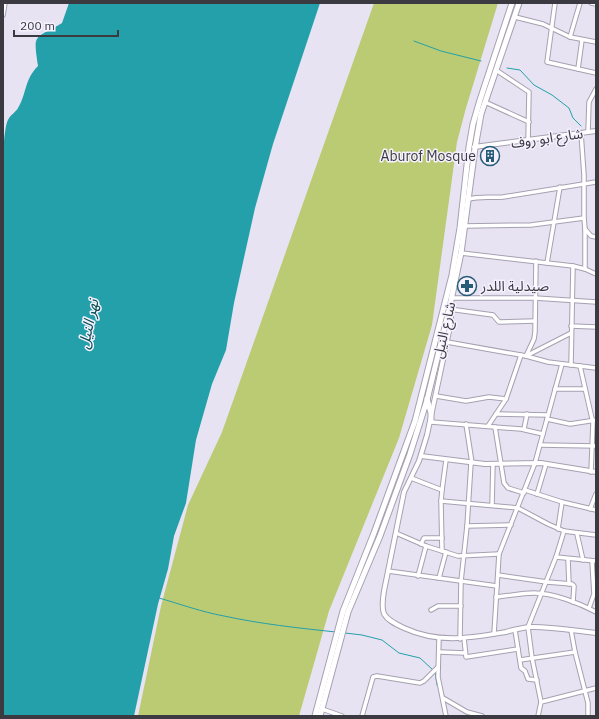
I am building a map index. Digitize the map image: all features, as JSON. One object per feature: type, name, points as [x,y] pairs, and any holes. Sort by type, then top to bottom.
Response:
[{"type":"main road","name":"شارع النيل","points":[[341,625],[346,602],[405,450],[423,389],[455,260],[480,100],[512,3]]},
{"type":"main road","name":"شارع النيل","points":[[341,625],[380,536],[410,454],[427,400],[452,298],[461,252],[469,198],[472,147],[485,102],[519,3]]},
{"type":"main road","points":[[423,389],[431,413],[431,422]]},
{"type":"main road","points":[[320,716],[341,625]]},
{"type":"main road","points":[[315,716],[338,639]]},
{"type":"street","points":[[3,15],[5,3]]},
{"type":"street","points":[[555,3],[546,62],[596,73]]},
{"type":"street","points":[[570,37],[580,3]]},
{"type":"street","points":[[591,3],[596,4]]},
{"type":"street","points":[[514,17],[543,24],[570,37],[596,42]]},
{"type":"street","points":[[578,69],[582,40]]},
{"type":"street","points":[[496,70],[529,92],[528,140]]},
{"type":"street","points":[[588,132],[588,102],[596,89]]},
{"type":"street","points":[[485,102],[529,122]]},
{"type":"street","name":"شارع ابو روف","points":[[472,147],[596,131]]},
{"type":"street","points":[[581,133],[584,183],[585,269]]},
{"type":"street","points":[[469,198],[479,196],[490,198],[596,181]]},
{"type":"street","points":[[547,263],[560,187]]},
{"type":"street","points":[[465,226],[519,226],[584,218]]},
{"type":"street","points":[[585,229],[591,236],[596,237]]},
{"type":"street","points":[[461,252],[573,266],[596,274]]},
{"type":"street","points":[[526,356],[534,339],[535,332],[536,261]]},
{"type":"street","points":[[571,365],[573,266]]},
{"type":"street","points":[[452,298],[535,298],[596,302]]},
{"type":"street","points":[[535,321],[499,322],[493,315],[449,309],[451,318],[431,422],[421,456],[404,492],[382,606],[386,618],[391,622],[418,634],[439,638],[462,638],[494,634],[528,627],[596,633]]},
{"type":"street","points":[[571,326],[596,327]]},
{"type":"street","points":[[526,356],[571,333]]},
{"type":"street","points":[[447,342],[526,356],[543,361],[596,368]]},
{"type":"street","points":[[488,426],[506,399],[521,356]]},
{"type":"street","points":[[494,634],[499,554],[535,463],[562,364]]},
{"type":"street","points":[[421,456],[471,463],[546,464],[594,472],[594,420],[580,366]]},
{"type":"street","points":[[555,389],[585,389]]},
{"type":"street","points":[[436,396],[466,401],[489,397],[506,399]]},
{"type":"street","points":[[496,414],[527,414],[548,417],[573,424],[594,420]]},
{"type":"street","points":[[524,429],[527,414]]},
{"type":"street","points":[[431,422],[524,429],[543,434]]},
{"type":"street","points":[[466,424],[471,463],[465,556],[461,581],[462,638],[465,653],[466,657],[518,649]]},
{"type":"street","points":[[495,427],[502,478],[506,486],[596,510]]},
{"type":"street","points":[[540,445],[594,446]]},
{"type":"street","points":[[439,578],[444,551],[442,538],[441,501],[446,460]]},
{"type":"street","points":[[492,505],[493,464]]},
{"type":"street","points":[[537,494],[546,464]]},
{"type":"street","points":[[410,478],[442,490]]},
{"type":"street","points":[[590,509],[596,494]]},
{"type":"street","points":[[441,501],[518,508],[558,529],[577,534],[596,534]]},
{"type":"street","points":[[558,529],[562,502]]},
{"type":"street","points":[[467,526],[511,525]]},
{"type":"street","points":[[538,716],[542,702],[532,658],[528,627],[547,582],[564,531]]},
{"type":"street","points":[[396,533],[424,545],[458,556],[499,554]]},
{"type":"street","points":[[577,534],[583,560]]},
{"type":"street","points":[[418,576],[424,538],[442,538]]},
{"type":"street","points":[[556,557],[594,561],[594,594],[589,608]]},
{"type":"street","points":[[568,559],[569,584]]},
{"type":"street","points":[[388,571],[497,586]]},
{"type":"street","points":[[498,575],[569,584],[574,586],[574,602]]},
{"type":"street","points":[[496,597],[532,593],[542,594],[574,602],[596,612]]},
{"type":"street","points":[[431,610],[438,606],[461,606]]},
{"type":"street","points":[[515,630],[521,668],[525,671],[528,679],[537,680]]},
{"type":"street","points":[[571,630],[574,652],[588,703],[588,716]]},
{"type":"street","points":[[439,638],[439,680],[446,716]]},
{"type":"street","points":[[439,652],[465,653]]},
{"type":"street","points":[[520,660],[574,652]]},
{"type":"street","points":[[362,716],[374,676],[420,684],[438,667]]},
{"type":"street","points":[[542,702],[596,688]]},
{"type":"street","points":[[443,698],[467,712],[482,716]]},
{"type":"street","points":[[322,709],[342,716]]},
{"type":"green space","points":[[374,3],[498,3],[457,142],[432,325],[399,438],[329,611],[299,716],[138,716],[161,606],[188,505],[222,432]]},
{"type":"water","name":"نهر النيل","points":[[69,3],[320,3],[273,144],[255,208],[234,303],[226,350],[212,384],[196,440],[186,503],[174,536],[168,569],[158,604],[134,716],[3,716],[3,151],[7,122],[18,108],[30,76],[38,66],[36,42],[41,35],[62,23]]},
{"type":"waterway","points":[[414,41],[441,51],[481,61]]},
{"type":"waterway","points":[[507,68],[520,70],[534,85],[552,95],[569,108],[573,118],[581,126]]},
{"type":"waterway","points":[[159,598],[238,619],[280,626],[336,632]]},
{"type":"waterway","points":[[345,633],[382,640],[399,653],[420,658],[433,670]]},
{"type":"waterway","points":[[435,672],[437,685]]},
{"type":"place","name":"Aburof Mosque","points":[[490,156]]},
{"type":"place","name":"صيدلية اللدر","points":[[467,286]]}]
